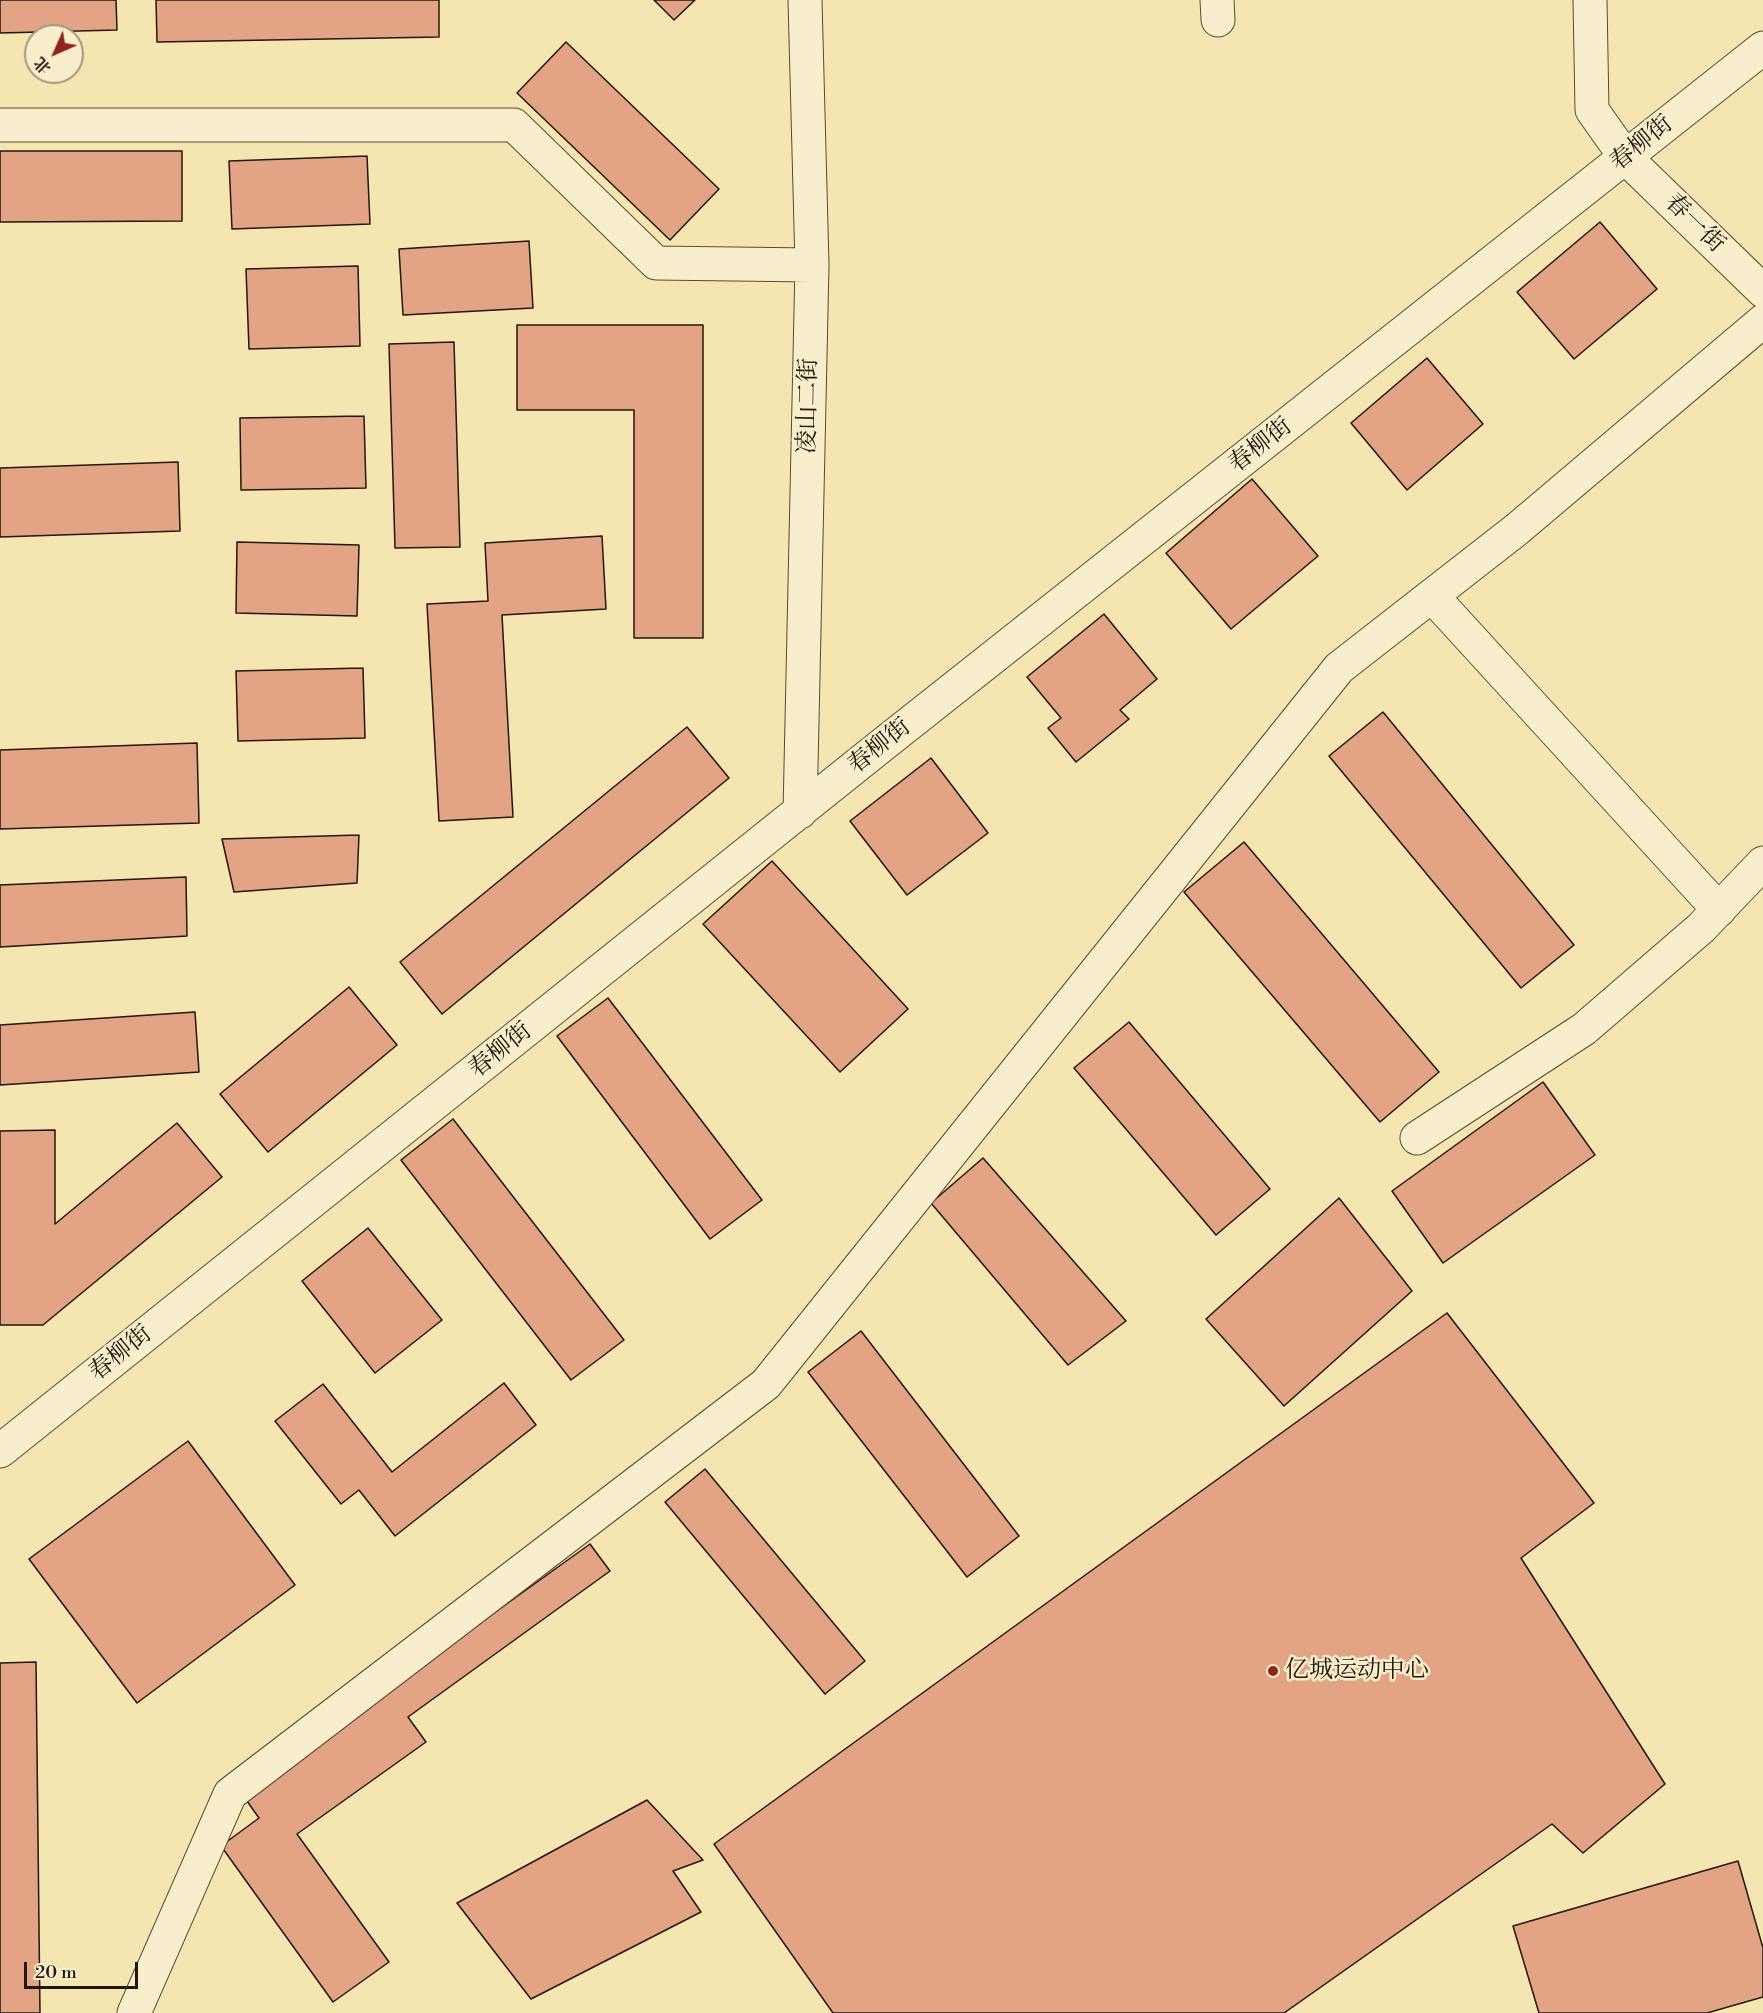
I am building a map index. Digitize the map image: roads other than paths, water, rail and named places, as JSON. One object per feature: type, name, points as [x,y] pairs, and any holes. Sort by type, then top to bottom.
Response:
[{"type":"street","name":"凌山二街","points":[[800,812],[812,265],[805,0]]},
{"type":"street","name":"春一街","points":[[1590,0],[1592,110],[1626,158],[1763,291]]},
{"type":"street","name":"春柳街","points":[[0,1450],[1763,48]]},
{"type":"street","points":[[0,124],[514,124],[656,263],[812,265]]},
{"type":"street","points":[[134,2013],[230,1794],[766,1384],[1339,668],[1516,530],[1763,321]]},
{"type":"street","points":[[1432,596],[1719,910]]},
{"type":"street","points":[[1417,1138],[1584,1029],[1701,928],[1763,863]]},
{"type":"place","name":"亿城运动中心","points":[[1273,1671]]}]
